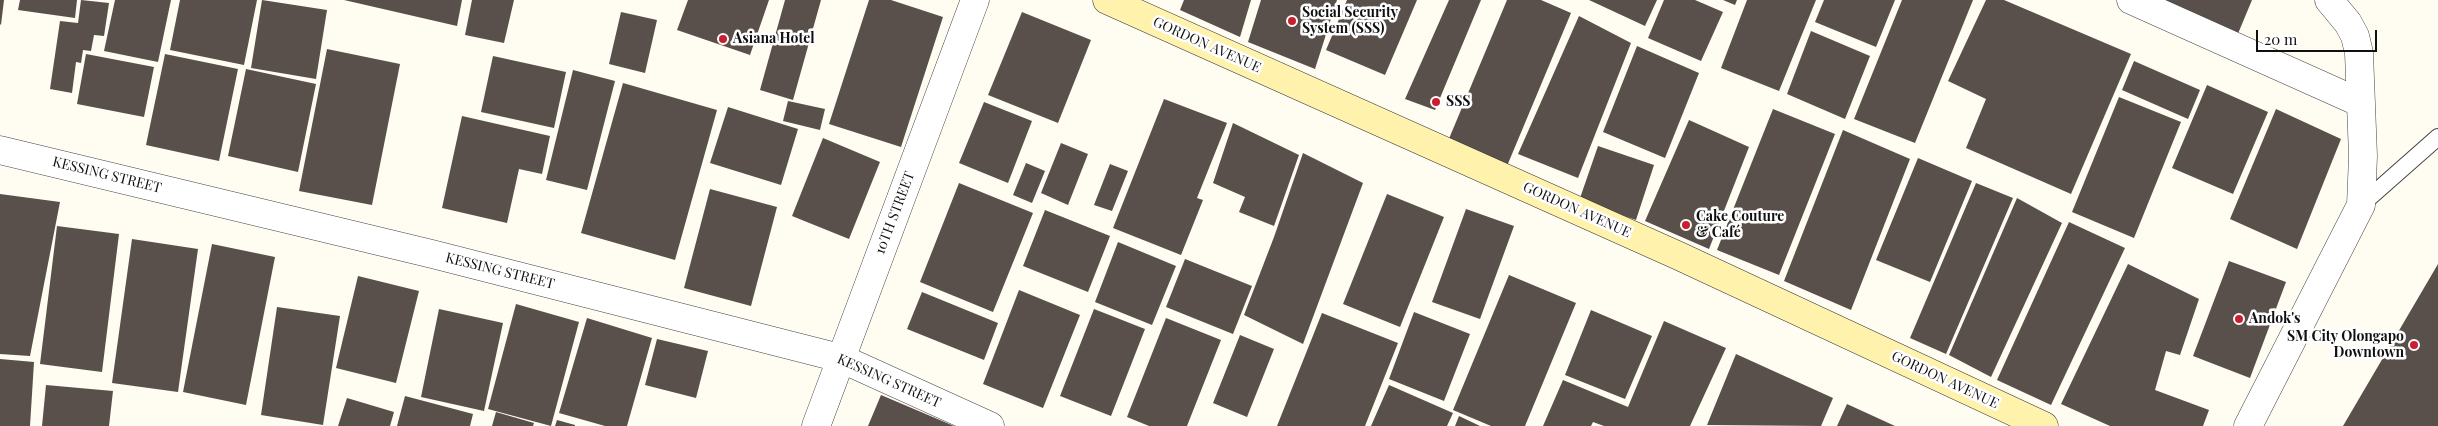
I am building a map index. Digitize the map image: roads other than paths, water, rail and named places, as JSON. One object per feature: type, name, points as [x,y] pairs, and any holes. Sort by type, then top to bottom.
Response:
[{"type":"main road","name":"GORDON AVENUE","points":[[1107,0],[1679,256],[2044,426]]},
{"type":"street","name":"10TH STREET","points":[[816,426],[975,0]]},
{"type":"street","points":[[2131,0],[2361,103]]},
{"type":"street","points":[[2248,426],[2361,205],[2364,156],[2359,53],[2355,36],[2348,23],[2330,0]]},
{"type":"street","name":"KESSING STREET","points":[[0,150],[432,254],[840,358],[990,426]]},
{"type":"lane","points":[[2361,205],[2438,137]]},
{"type":"place","name":"Social Security System (SSS)","points":[[1292,21]]},
{"type":"place","name":"Asiana Hotel","points":[[723,39]]},
{"type":"place","name":"SSS","points":[[1436,102]]},
{"type":"place","name":"Cake Couture & Café","points":[[1686,225]]},
{"type":"place","name":"Andok's","points":[[2239,319]]},
{"type":"place","name":"SM City Olongapo Downtown","points":[[2414,345]]}]
